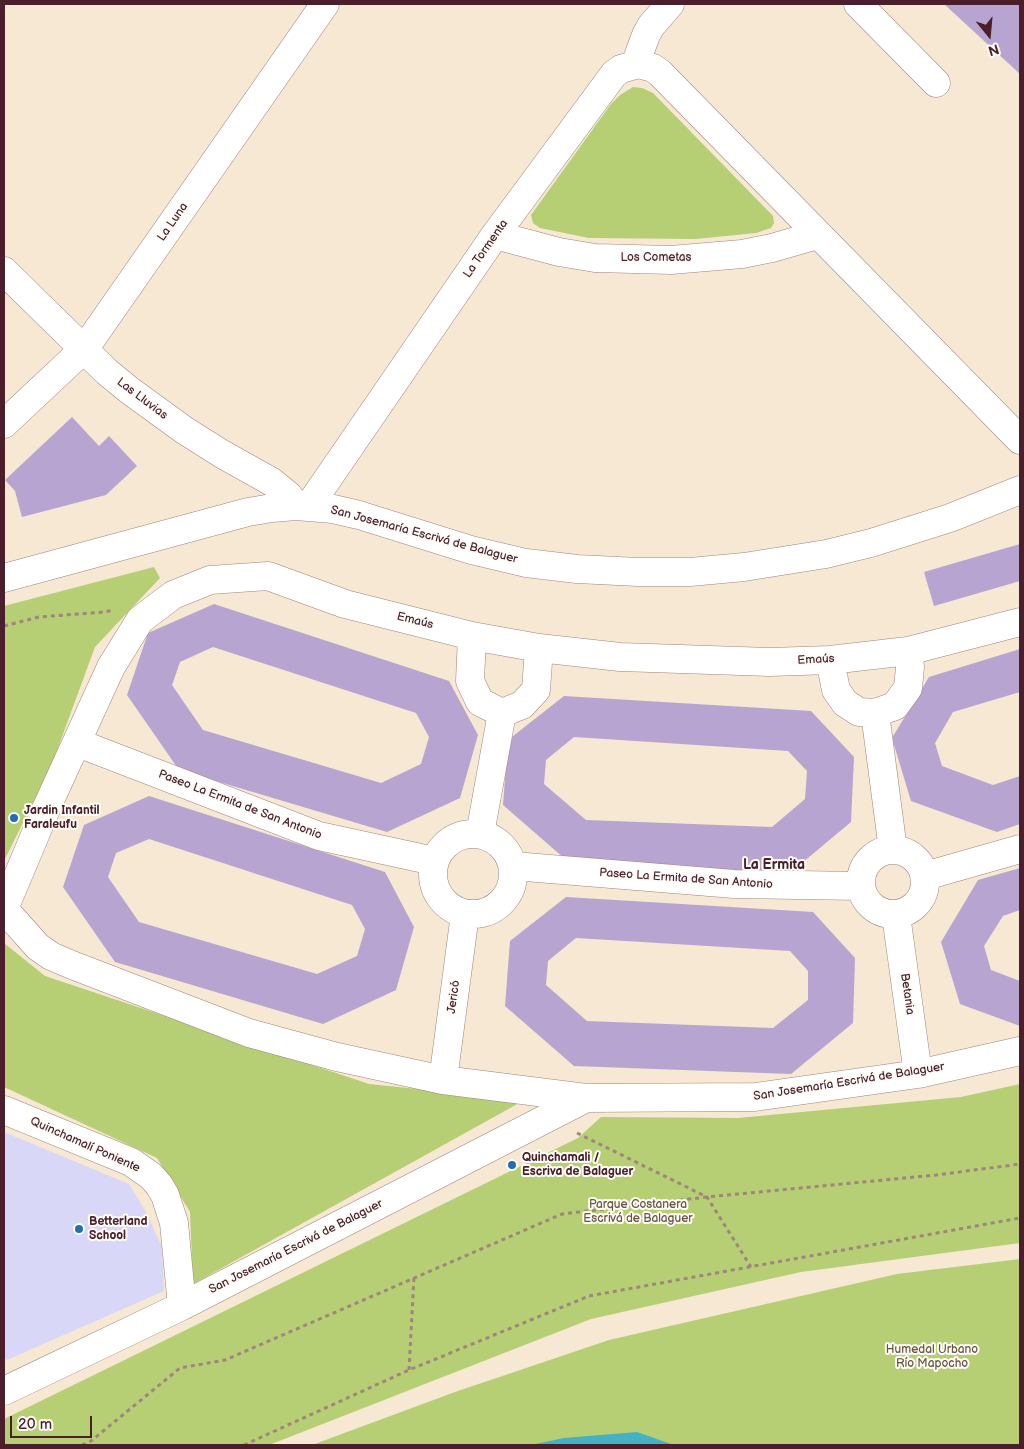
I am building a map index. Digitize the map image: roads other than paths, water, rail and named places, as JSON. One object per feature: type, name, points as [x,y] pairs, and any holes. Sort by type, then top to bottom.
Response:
[{"type":"street","name":"La Luna","points":[[4,424],[85,348],[325,4]]},
{"type":"street","points":[[670,4],[646,34],[639,54],[638,64],[654,68],[660,73],[1020,440]]},
{"type":"street","points":[[858,4],[936,83]]},
{"type":"street","name":"La Tormenta","points":[[302,506],[495,236],[614,74],[621,69],[638,64]]},
{"type":"street","name":"Los Cometas","points":[[495,236],[559,252],[595,258],[671,260],[742,254],[818,235]]},
{"type":"street","name":"Las Lluvias","points":[[4,271],[85,348],[107,372],[184,430],[272,482],[302,506]]},
{"type":"street","name":"San Josemaría Escrivá de Balaguer","points":[[4,578],[248,512],[302,506],[359,515],[471,550],[526,563],[576,569],[629,572],[690,572],[744,568],[871,543],[950,518],[1020,490]]},
{"type":"street","name":"Emaús","points":[[4,909],[46,809],[78,743],[111,667],[140,620],[174,595],[210,580],[268,576],[345,604],[472,636],[539,648],[620,657],[770,662],[830,660],[908,651],[1020,622]]},
{"type":"street","points":[[472,636],[470,681],[480,702],[502,713],[522,705],[536,690],[539,648]]},
{"type":"street","points":[[830,660],[836,690],[845,703],[859,712],[875,713],[896,706],[908,688],[910,667],[908,651]]},
{"type":"street","points":[[480,834],[502,713]]},
{"type":"street","points":[[875,713],[892,850]]},
{"type":"street","name":"Paseo La Ermita de San Antonio","points":[[78,743],[319,836],[434,861]]},
{"type":"street","points":[[480,834],[491,838],[501,845],[513,866],[514,879],[510,892],[502,903],[491,911],[478,915],[465,914],[452,909],[442,900],[435,888],[432,875],[434,861],[442,849],[452,840],[465,835],[480,834]]},
{"type":"street","points":[[924,876],[1020,849]]},
{"type":"street","points":[[892,850],[904,852],[913,857],[920,865],[924,876],[925,886],[922,897],[915,906],[906,912],[896,915],[886,914],[868,904],[860,886],[861,875],[872,857],[892,850]]},
{"type":"street","name":"Paseo La Ermita de San Antonio","points":[[513,866],[734,884],[860,886]]},
{"type":"street","name":"San Josemaría Escrivá de Balaguer","points":[[4,909],[38,947],[72,966],[250,1033],[337,1057],[443,1080],[586,1098],[755,1097],[918,1074],[1020,1051]]},
{"type":"street","name":"Jericó","points":[[443,1080],[465,914]]},
{"type":"street","name":"Betania","points":[[896,915],[918,1074]]},
{"type":"street","name":"San Josemaría Escrivá de Balaguer","points":[[4,1389],[182,1306],[586,1098]]},
{"type":"street","name":"Quinchamalí Poniente","points":[[4,1110],[131,1162],[151,1176],[165,1195],[174,1223],[182,1306]]},
{"type":"water","points":[[637,1432],[671,1444],[683,1445],[530,1445],[564,1438]]},
{"type":"place","name":"Jardin Infantil Faraleufu","points":[[14,818]]},
{"type":"place","name":"Quinchamali / Escriva de Balaguer","points":[[512,1165]]},
{"type":"place","name":"Betterland School","points":[[79,1229]]},
{"type":"district","name":"La Ermita","points":[[774,865]]},
{"type":"park label","name":"Parque Costanera Escrivá de Balaguer","points":[[638,1212]]},
{"type":"park label","name":"Humedal Urbano Río Mapocho","points":[[932,1357]]}]
